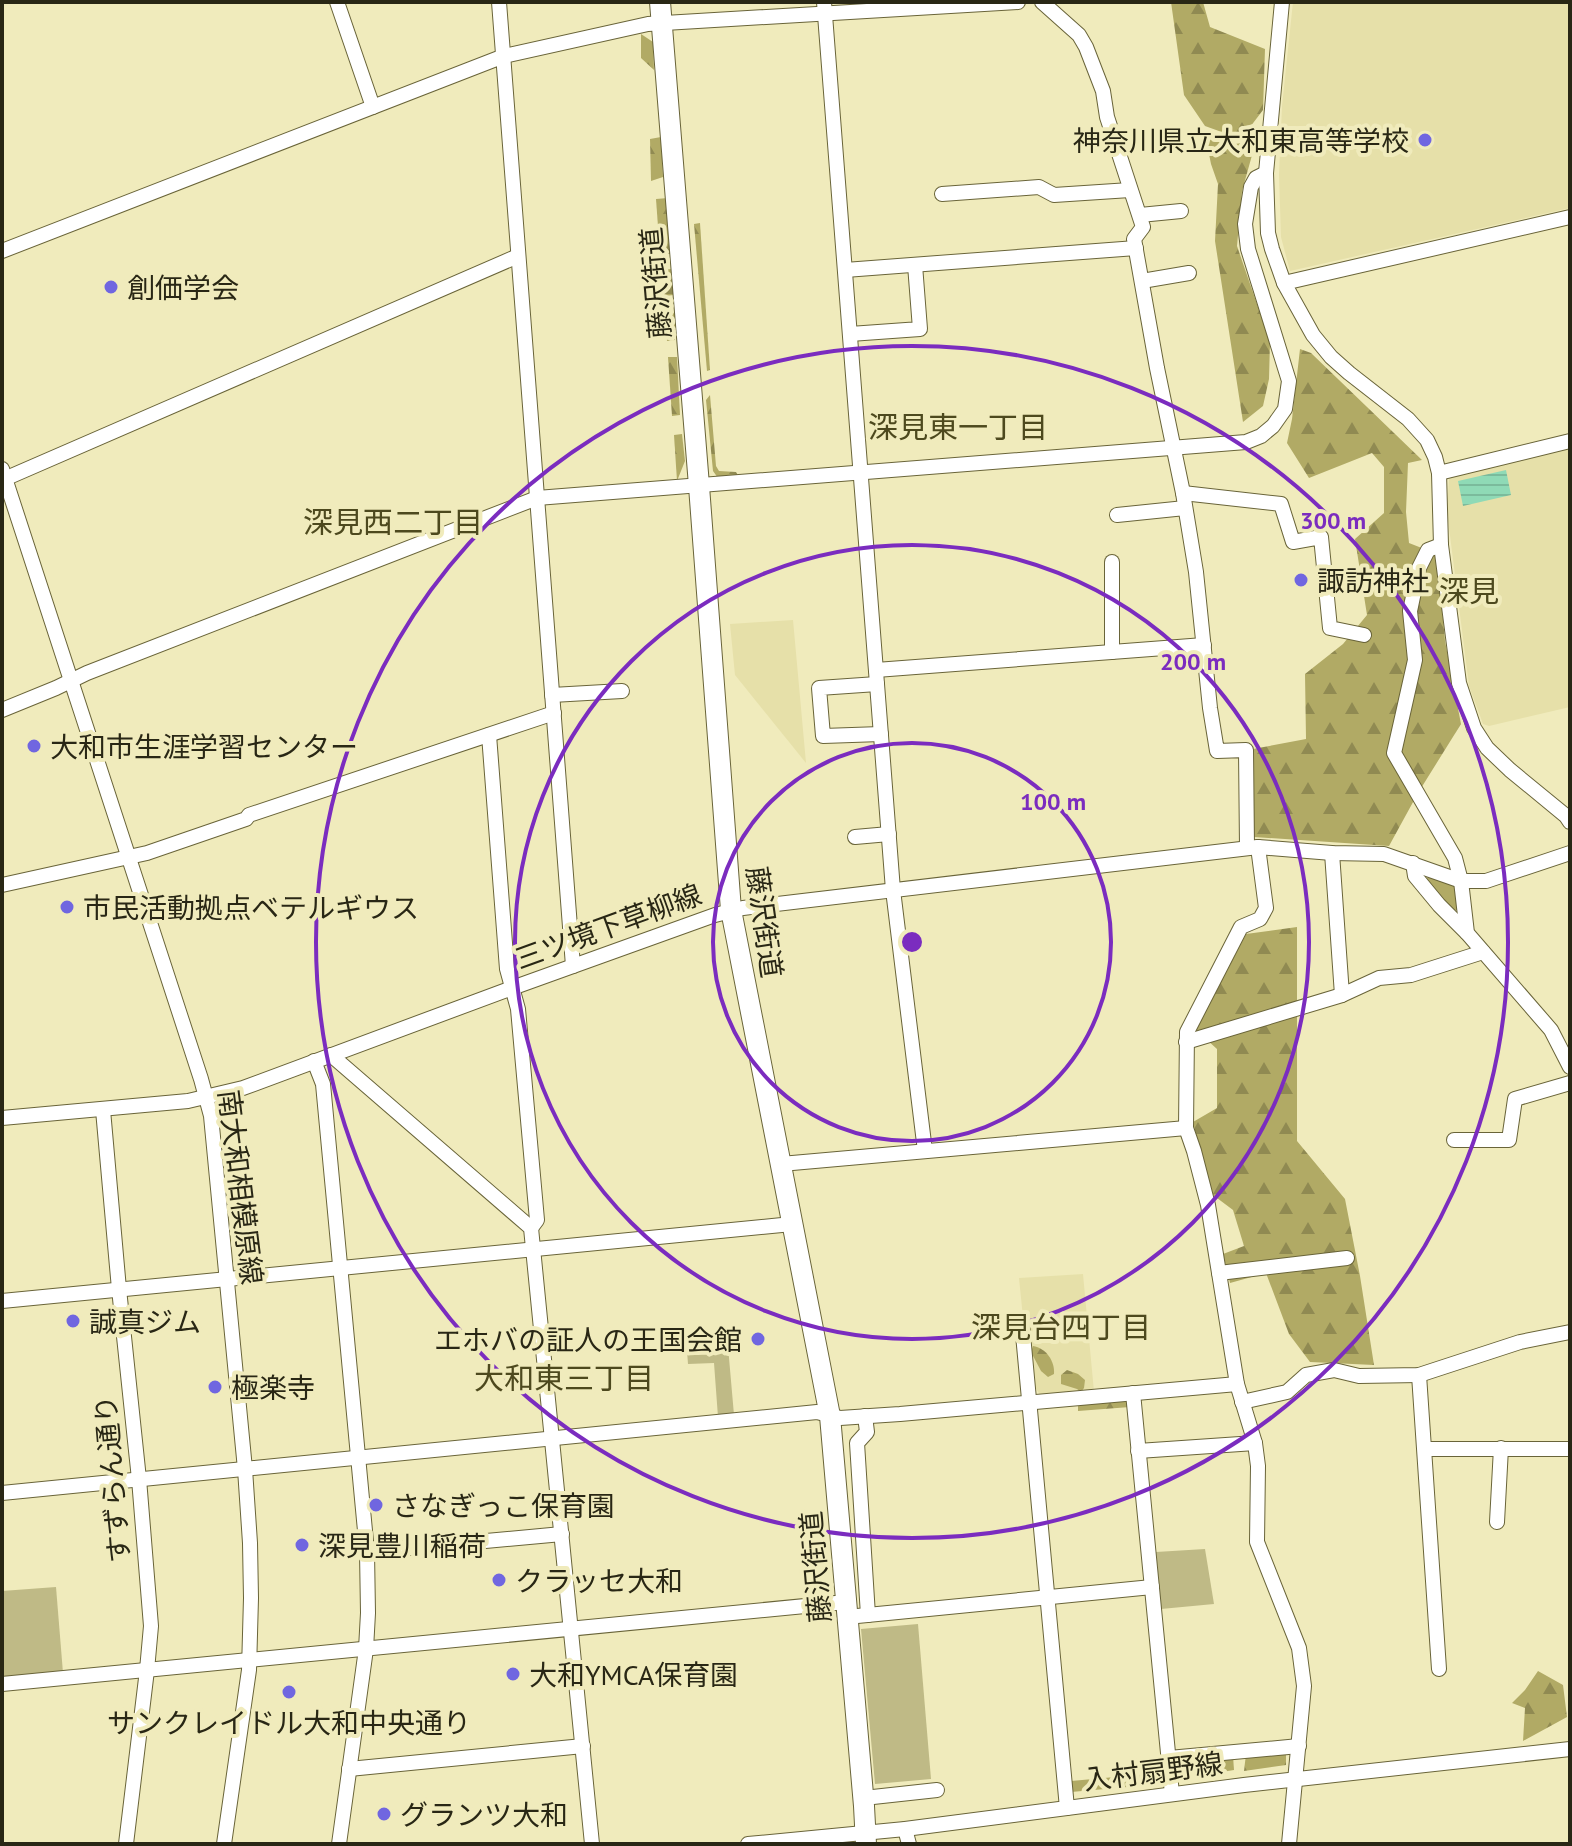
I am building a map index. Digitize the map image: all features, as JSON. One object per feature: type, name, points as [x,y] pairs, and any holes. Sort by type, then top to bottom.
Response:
[{"type":"highway","name":"藤沢街道","points":[[660,2],[731,910],[830,1416],[866,1838]]},
{"type":"street","points":[[337,2],[373,107]]},
{"type":"street","points":[[499,2],[573,966]]},
{"type":"street","points":[[2,251],[504,56],[648,24],[825,8],[1018,2]]},
{"type":"street","points":[[1042,2],[1079,35],[1086,47],[1103,91],[1107,117],[1140,215],[1143,227],[1134,239],[1196,572],[1217,751],[1246,750],[1252,847],[1266,908],[1260,919],[1241,927],[1187,1032],[1186,1128],[1208,1205],[1237,1384],[1255,1443],[1258,1466],[1257,1542],[1299,1648],[1304,1686],[1289,1844]]},
{"type":"street","points":[[1282,2],[1266,173],[1268,233],[1272,249],[1284,283],[1313,335],[1331,357],[1418,428],[1427,440],[1439,473],[1441,545],[1459,683],[1477,736],[1510,770],[1570,822]]},
{"type":"street","points":[[825,8],[893,890],[925,1151]]},
{"type":"street","points":[[2,710],[537,498],[1246,442],[1261,436],[1285,409],[1289,381],[1248,249],[1245,224],[1251,187],[1256,178],[1266,173]]},
{"type":"street","points":[[942,194],[1039,187],[1054,195],[1130,190]]},
{"type":"street","points":[[1140,215],[1181,211]]},
{"type":"street","points":[[1284,283],[1570,217]]},
{"type":"street","points":[[845,270],[1136,248]]},
{"type":"street","points":[[3,476],[518,256]]},
{"type":"street","points":[[850,334],[920,329],[915,265]]},
{"type":"street","points":[[1142,281],[1189,273]]},
{"type":"street","points":[[1439,473],[1570,441]]},
{"type":"street","name":"南大和相模原線","points":[[3,476],[207,1098],[212,1125],[250,1543],[249,1660],[224,1844]]},
{"type":"street","points":[[1117,515],[1184,501],[1281,504],[1293,542],[1321,537],[1330,628],[1364,635]]},
{"type":"street","points":[[1441,545],[1428,550],[1419,568],[1410,611],[1415,660],[1394,753],[1455,858],[1467,933]]},
{"type":"street","points":[[1112,562],[1112,652]]},
{"type":"street","points":[[881,734],[823,736],[819,688],[876,677],[1204,645]]},
{"type":"street","points":[[552,695],[622,691]]},
{"type":"street","points":[[2,885],[147,853],[246,819],[249,815],[554,713]]},
{"type":"street","points":[[489,735],[507,969],[518,1009],[537,1220],[531,1228],[592,1844]]},
{"type":"street","points":[[855,837],[889,834]]},
{"type":"street","name":"三ツ境下草柳線","points":[[2,1118],[207,1098],[243,1088],[731,910],[1252,847],[1384,854],[1461,881]]},
{"type":"street","points":[[1332,853],[1342,995]]},
{"type":"street","points":[[1461,881],[1486,881],[1570,853]]},
{"type":"street","points":[[1413,863],[1415,876],[1551,1030],[1570,1067]]},
{"type":"street","points":[[1186,1042],[1342,995],[1379,978],[1411,975],[1483,952]]},
{"type":"street","points":[[331,1055],[531,1228]]},
{"type":"street","points":[[314,1061],[323,1084],[367,1552],[366,1649],[339,1844]]},
{"type":"street","points":[[1454,1140],[1509,1140],[1515,1099],[1570,1083]]},
{"type":"street","name":"すずらん通り","points":[[103,1110],[151,1626],[126,1844]]},
{"type":"street","points":[[781,1164],[1186,1128]]},
{"type":"street","points":[[2,1301],[792,1224]]},
{"type":"street","points":[[1219,1273],[1347,1258]]},
{"type":"street","points":[[1022,1324],[1067,1808]]},
{"type":"street","points":[[1242,1402],[1287,1392],[1306,1375],[1320,1372],[1334,1370],[1359,1376],[1419,1375],[1520,1342],[1570,1332]]},
{"type":"street","points":[[1419,1375],[1439,1669]]},
{"type":"street","points":[[2,1493],[817,1412],[840,1418],[1237,1384]]},
{"type":"street","points":[[1133,1393],[1172,1794]]},
{"type":"street","points":[[865,1416],[867,1432],[857,1443],[868,1615]]},
{"type":"street","points":[[1138,1451],[1255,1443]]},
{"type":"street","points":[[1497,1522],[1501,1448]]},
{"type":"street","points":[[1425,1449],[1570,1449]]},
{"type":"street","points":[[367,1552],[562,1534]]},
{"type":"street","points":[[2,1684],[571,1629],[846,1610],[868,1615],[1152,1587]]},
{"type":"street","points":[[349,1769],[583,1746]]},
{"type":"street","points":[[1169,1758],[1299,1746]]},
{"type":"street","name":"入村扇野線","points":[[748,1844],[866,1838],[905,1829],[1172,1794],[1568,1749]]},
{"type":"street","points":[[873,1797],[937,1790]]},
{"type":"street","points":[[905,1829],[909,1844]]},
{"type":"shaded area","name":"神奈川県立大和東高等学校","points":[[1293,2],[1570,2],[1570,208],[1290,271],[1281,237],[1279,175],[1282,106]]},
{"type":"shaded area","points":[[1570,446],[1570,707],[1489,726],[1483,724],[1469,686],[1447,512],[1449,479],[1452,474]]},
{"type":"shaded area","points":[[1506,470],[1511,495],[1463,506],[1458,481]]},
{"type":"shaded area","points":[[793,620],[806,763],[735,675],[730,624]]},
{"type":"shaded area","points":[[1083,1274],[1094,1392],[1040,1395],[1029,1377],[1019,1278]]},
{"type":"shaded area","points":[[727,1335],[734,1415],[718,1417],[714,1363],[688,1364],[686,1338]]},
{"type":"shaded area","points":[[1205,1549],[1214,1604],[1161,1609],[1156,1552]]},
{"type":"shaded area","points":[[56,1587],[63,1673],[3,1678],[2,1591]]},
{"type":"shaded area","points":[[918,1624],[931,1779],[875,1784],[861,1629]]},
{"type":"green space","points":[[1171,2],[1203,2],[1210,27],[1265,49],[1263,110],[1241,139],[1205,126],[1184,95]]},
{"type":"green space","points":[[641,34],[653,42],[654,70],[641,58]]},
{"type":"green space","points":[[661,137],[663,177],[651,181],[650,139]]},
{"type":"green space","points":[[1206,139],[1235,144],[1256,141],[1242,191],[1237,246],[1270,342],[1269,379],[1263,406],[1243,422],[1215,241],[1218,184]]},
{"type":"green space","points":[[668,198],[671,254],[660,254],[656,199]]},
{"type":"green space","points":[[700,223],[710,370],[707,371],[694,224]]},
{"type":"green space","points":[[672,269],[674,295],[664,296],[662,270]]},
{"type":"green space","points":[[666,312],[675,313],[675,340],[667,341]]},
{"type":"green space","points":[[1300,349],[1311,353],[1422,460],[1408,463],[1406,512],[1409,543],[1437,554],[1445,641],[1461,724],[1389,846],[1254,837],[1253,749],[1306,739],[1305,674],[1343,644],[1367,615],[1355,539],[1384,513],[1384,467],[1372,453],[1309,478],[1287,443]]},
{"type":"green space","points":[[668,357],[677,357],[680,415],[672,416]]},
{"type":"green space","points":[[710,395],[716,466],[719,471],[736,472],[739,477],[718,478],[713,471],[706,400]]},
{"type":"green space","points":[[682,434],[685,461],[677,481],[674,435]]},
{"type":"green space","points":[[1426,878],[1455,885],[1458,910],[1452,910],[1427,882]]},
{"type":"green space","points":[[1297,927],[1297,1141],[1345,1199],[1374,1365],[1310,1362],[1289,1334],[1266,1273],[1230,1283],[1223,1254],[1244,1246],[1233,1210],[1209,1192],[1193,1122],[1217,1108],[1217,1049],[1196,1030],[1246,934]]},
{"type":"green space","points":[[1033,1346],[1049,1356],[1054,1374],[1048,1377],[1041,1371],[1031,1352]]},
{"type":"green space","points":[[1067,1370],[1085,1380],[1081,1392],[1061,1384],[1061,1375]]},
{"type":"green space","points":[[1129,1397],[1130,1407],[1078,1411],[1078,1401]]},
{"type":"green space","points":[[1538,1671],[1563,1685],[1567,1717],[1523,1741],[1525,1708],[1512,1703]]},
{"type":"green space","points":[[1286,1752],[1286,1765],[1244,1771],[1246,1754]]},
{"type":"green space","points":[[1233,1756],[1234,1770],[1179,1779],[1177,1763]]},
{"type":"green space","points":[[1159,1773],[1162,1784],[1071,1792],[1071,1781]]},
{"type":"place","name":"神奈川県立大和東高等学校","points":[[1425,140]]},
{"type":"place","name":"創価学会","points":[[111,287]]},
{"type":"place","name":"諏訪神社","points":[[1301,580]]},
{"type":"place","name":"大和市生涯学習センター","points":[[34,746]]},
{"type":"place","name":"市民活動拠点ベテルギウス","points":[[67,907]]},
{"type":"place","name":"誠真ジム","points":[[73,1321]]},
{"type":"place","name":"エホバの証人の王国会館","points":[[758,1339]]},
{"type":"place","name":"極楽寺","points":[[215,1387]]},
{"type":"place","name":"さなぎっこ保育園","points":[[376,1505]]},
{"type":"place","name":"深見豊川稲荷","points":[[302,1545]]},
{"type":"place","name":"クラッセ大和","points":[[499,1580]]},
{"type":"place","name":"大和YMCA保育園","points":[[513,1674]]},
{"type":"place","name":"サンクレイドル大和中央通り","points":[[289,1692]]},
{"type":"place","name":"グランツ大和","points":[[384,1814]]},
{"type":"district","name":"深見東一丁目","points":[[958,426]]},
{"type":"district","name":"深見西二丁目","points":[[393,521]]},
{"type":"district","name":"深見","points":[[1469,590]]},
{"type":"district","name":"深見台四丁目","points":[[1061,1326]]},
{"type":"district","name":"大和東三丁目","points":[[564,1377]]}]
